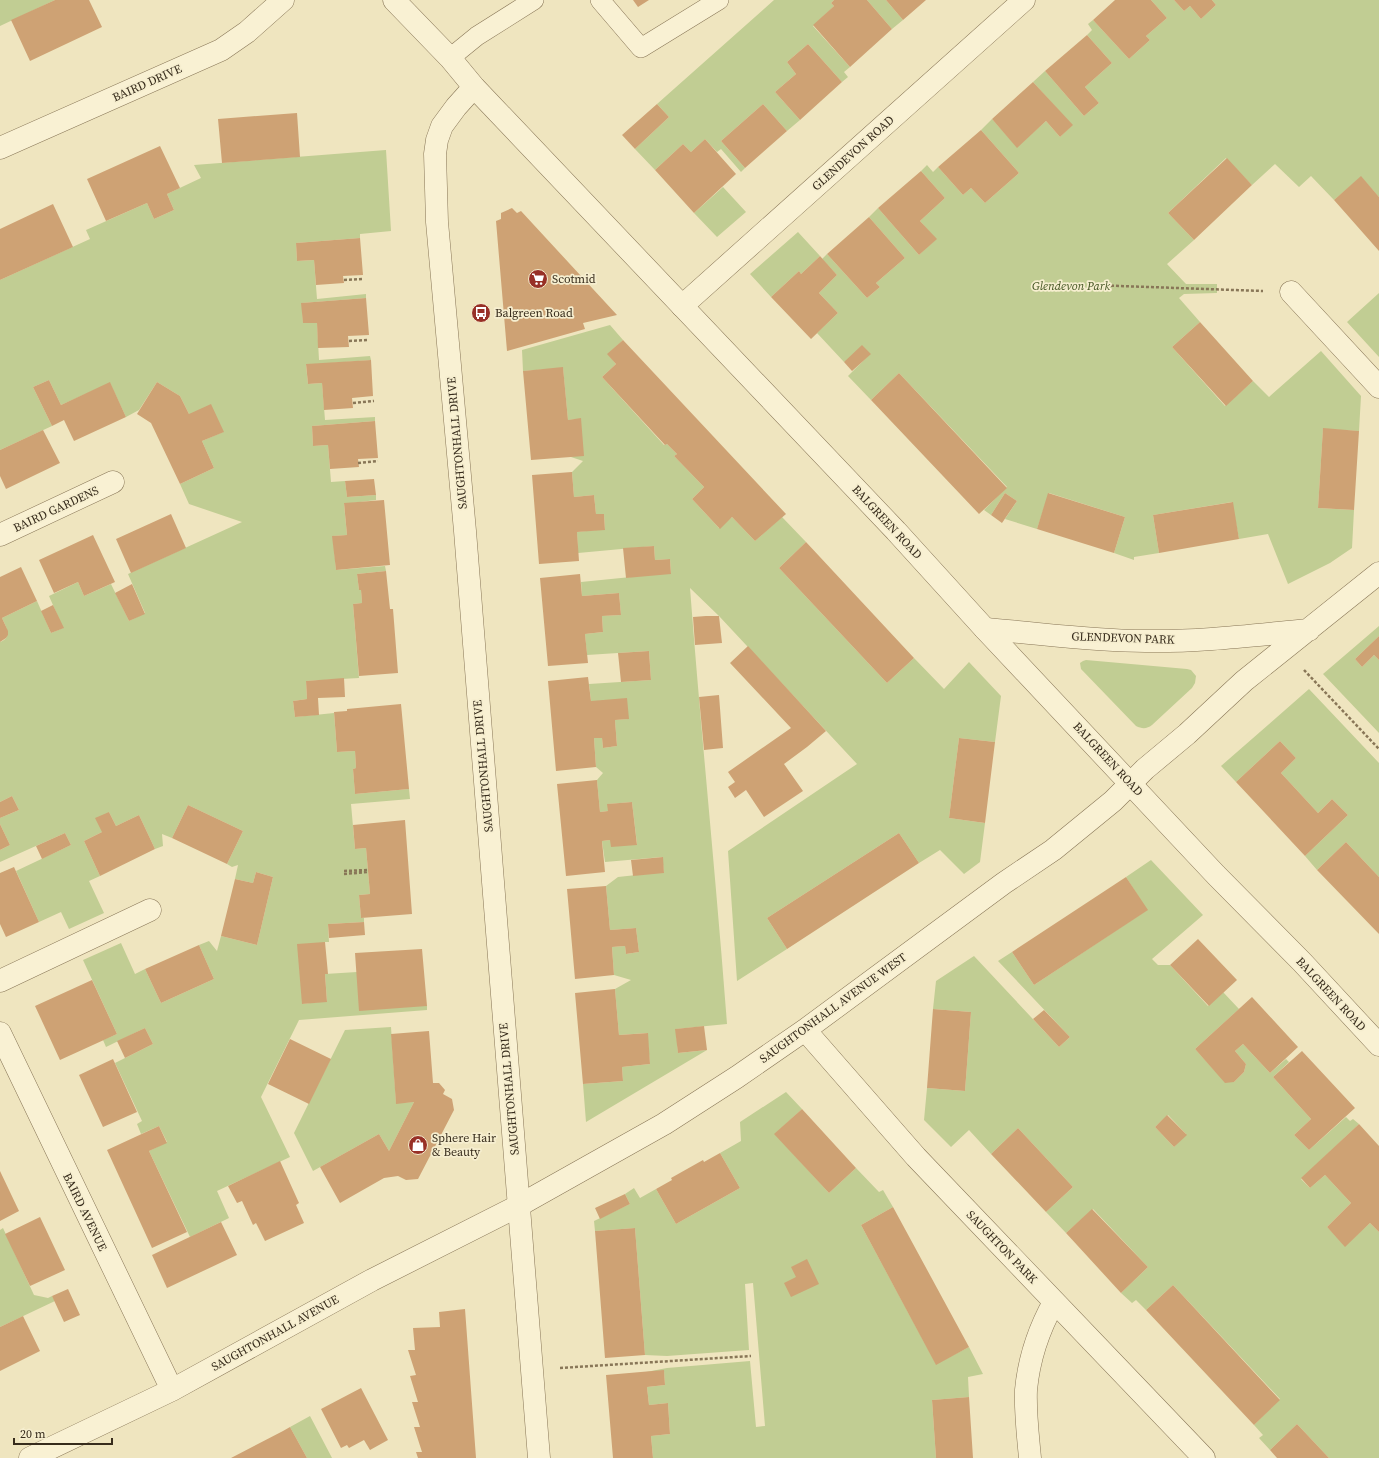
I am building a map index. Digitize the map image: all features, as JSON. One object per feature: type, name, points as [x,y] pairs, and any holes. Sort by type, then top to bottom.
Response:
[{"type":"street","name":"BAIRD DRIVE","points":[[0,148],[221,50],[247,32],[283,0]]},
{"type":"street","name":"BALGREEN ROAD","points":[[394,0],[896,531],[985,629],[1216,875],[1302,962],[1379,1045]]},
{"type":"street","name":"GLENDEVON ROAD","points":[[682,306],[1024,0]]},
{"type":"street","name":"SAUGHTONHALL DRIVE","points":[[474,86],[456,106],[442,126],[437,140],[435,154],[437,214],[465,531],[539,1458]]},
{"type":"street","points":[[1291,292],[1379,387]]},
{"type":"street","name":"BAIRD GARDENS","points":[[0,536],[113,482]]},
{"type":"street","points":[[1130,783],[1187,734],[1244,681],[1379,573]]},
{"type":"street","name":"GLENDEVON PARK","points":[[985,629],[1095,639],[1145,641],[1213,639],[1309,630]]},
{"type":"street","name":"SAUGHTONHALL AVENUE WEST","points":[[518,1206],[664,1124],[737,1077],[805,1030],[1004,883],[1053,850],[1107,806],[1130,783]]},
{"type":"street","points":[[0,981],[150,910]]},
{"type":"street","name":"SAUGHTON PARK","points":[[805,1030],[916,1157],[1204,1458]]},
{"type":"street","name":"BAIRD AVENUE","points":[[0,1033],[172,1390]]},
{"type":"street","name":"SAUGHTONHALL AVENUE","points":[[30,1458],[172,1390],[372,1280],[518,1206]]},
{"type":"street","points":[[1030,1458],[1026,1390],[1034,1349],[1042,1324],[1054,1302]]},
{"type":"lane","points":[[450,58],[477,36],[534,0]]},
{"type":"lane","points":[[600,0],[641,48],[719,0]]},
{"type":"path","points":[[344,280],[363,279]]},
{"type":"path","points":[[1091,285],[1291,292]]},
{"type":"path","points":[[349,341],[369,340]]},
{"type":"path","points":[[353,403],[374,401]]},
{"type":"path","points":[[358,463],[378,461]]},
{"type":"path","points":[[1285,649],[1379,749]]},
{"type":"path","points":[[344,873],[368,871]]},
{"type":"path","points":[[532,1370],[751,1356]]},
{"type":"green space","points":[[0,0],[55,0],[0,26]]},
{"type":"green space","points":[[774,0],[834,0],[831,3],[834,6],[813,26],[850,67],[844,72],[848,77],[842,82],[808,44],[787,62],[796,74],[775,92],[800,120],[787,131],[763,104],[721,141],[745,168],[741,172],[721,149],[717,152],[705,139],[691,152],[683,144],[655,170],[635,149],[669,117],[657,104]]},
{"type":"green space","points":[[867,0],[886,0],[903,20],[892,29]]},
{"type":"green space","name":"Glendevon Park","points":[[1151,0],[1174,0],[1184,11],[1190,6],[1201,19],[1216,5],[1212,0],[1379,0],[1379,197],[1361,177],[1334,200],[1311,176],[1299,187],[1275,164],[1252,185],[1226,158],[1168,213],[1194,240],[1167,264],[1186,284],[1217,284],[1217,293],[1184,294],[1179,298],[1200,322],[1172,347],[1225,406],[1253,381],[1269,397],[1321,351],[1361,396],[1359,431],[1323,429],[1318,508],[1354,510],[1352,548],[1330,563],[1288,584],[1268,534],[1239,539],[1232,502],[1153,515],[1159,553],[1134,557],[1134,560],[1114,553],[1125,517],[1049,493],[1037,529],[1005,519],[1017,501],[1005,493],[991,515],[984,510],[1007,487],[899,373],[871,400],[848,376],[870,354],[844,362],[817,333],[838,313],[819,293],[837,275],[822,259],[827,254],[867,298],[880,287],[876,283],[905,258],[869,217],[878,208],[919,255],[936,239],[920,221],[945,198],[921,171],[927,165],[933,172],[938,167],[963,195],[971,188],[985,203],[1019,173],[981,130],[992,119],[1017,147],[1046,121],[1060,137],[1072,125],[1033,82],[1045,71],[1084,116],[1099,103],[1085,87],[1112,63],[1087,35],[1092,30],[1088,24],[1093,20],[1129,59],[1150,40],[1146,36],[1167,18]]},
{"type":"green space","points":[[386,150],[391,231],[360,234],[360,238],[296,243],[297,261],[314,260],[317,299],[366,294],[366,298],[302,303],[303,323],[317,323],[319,360],[370,356],[371,360],[306,365],[308,384],[322,383],[325,420],[375,417],[375,421],[312,426],[313,446],[328,445],[331,482],[345,481],[347,497],[376,495],[376,500],[344,504],[347,535],[333,536],[336,570],[385,566],[386,571],[357,574],[359,590],[361,590],[362,603],[353,604],[359,678],[306,681],[307,699],[293,701],[295,717],[334,713],[337,752],[355,751],[356,768],[353,769],[355,794],[409,789],[410,799],[351,804],[355,849],[366,848],[370,894],[359,895],[361,918],[364,918],[364,922],[328,924],[329,942],[325,942],[302,1004],[327,1001],[325,974],[357,972],[427,1006],[427,1010],[299,1020],[261,1097],[290,1157],[217,1191],[229,1218],[190,1237],[149,1151],[167,1142],[159,1126],[141,1134],[137,1124],[142,1121],[115,1063],[153,1044],[145,1028],[106,1047],[103,1040],[117,1034],[83,960],[121,943],[135,974],[145,969],[161,1003],[214,979],[199,945],[209,941],[217,951],[221,936],[257,945],[273,877],[256,872],[253,883],[235,879],[238,865],[232,867],[227,864],[243,831],[188,805],[172,838],[162,834],[163,846],[155,849],[139,815],[116,826],[109,812],[102,832],[84,841],[100,876],[89,881],[104,913],[69,929],[61,912],[39,922],[16,871],[71,845],[65,833],[0,862],[0,850],[10,845],[0,824],[0,818],[19,810],[12,796],[0,802],[0,642],[4,640],[7,635],[7,628],[2,618],[37,601],[51,633],[63,628],[49,596],[78,582],[84,596],[111,584],[129,621],[145,613],[128,574],[242,522],[189,504],[180,484],[214,468],[202,441],[223,432],[189,414],[180,396],[157,382],[139,410],[126,417],[110,383],[61,405],[49,380],[33,387],[52,426],[0,450],[0,280],[90,239],[86,230],[147,203],[154,219],[174,210],[167,194],[201,178],[194,165]]},
{"type":"green space","points":[[723,187],[746,212],[717,237],[694,213]]},
{"type":"green space","points":[[798,232],[820,256],[801,274],[799,271],[771,297],[750,274]]},
{"type":"green space","points":[[1379,293],[1379,357],[1347,322]]},
{"type":"green space","points":[[610,325],[623,340],[608,354],[616,364],[602,377],[664,445],[667,444],[677,454],[674,456],[704,487],[692,499],[719,528],[732,517],[755,541],[782,517],[806,542],[779,568],[887,683],[914,658],[944,689],[969,662],[1001,696],[995,742],[959,738],[949,818],[985,823],[980,862],[964,874],[940,850],[919,863],[899,833],[767,918],[787,949],[737,981],[728,851],[857,764],[719,616],[690,588],[727,1024],[676,1029],[678,1053],[707,1050],[586,1122],[583,1084],[623,1081],[622,1067],[650,1064],[647,1033],[619,1035],[615,989],[631,980],[614,975],[612,947],[625,946],[626,954],[639,952],[636,928],[610,930],[606,886],[618,877],[664,872],[662,857],[605,862],[602,841],[610,840],[637,844],[632,802],[608,804],[608,811],[600,812],[597,780],[603,773],[596,767],[594,738],[602,738],[603,748],[617,746],[615,720],[628,719],[591,701],[589,684],[651,680],[649,651],[587,655],[585,634],[603,632],[602,616],[621,615],[619,593],[582,596],[581,582],[671,573],[670,559],[655,560],[654,546],[578,553],[577,532],[605,529],[604,514],[596,514],[594,495],[574,497],[572,472],[583,461],[571,457],[580,419],[568,420],[563,368],[523,371],[522,350]]},
{"type":"green space","points":[[1379,626],[1379,636],[1355,659],[1362,667],[1374,655],[1379,660],[1379,733],[1323,674]]},
{"type":"green space","points":[[1086,660],[1187,669],[1191,670],[1196,676],[1195,683],[1192,688],[1152,725],[1146,728],[1140,728],[1136,726],[1081,669],[1080,663]]},
{"type":"green space","points":[[1309,689],[1379,763],[1379,877],[1346,842],[1317,870],[1305,856],[1348,815],[1332,799],[1318,813],[1281,773],[1296,758],[1280,741],[1236,782],[1221,766]]},
{"type":"green space","points":[[1151,860],[1203,915],[1152,959],[1158,965],[1170,965],[1208,1006],[1223,992],[1239,1009],[1195,1049],[1214,1070],[1234,1082],[1244,1072],[1246,1064],[1235,1051],[1243,1044],[1270,1073],[1286,1059],[1289,1062],[1273,1077],[1311,1119],[1294,1135],[1309,1150],[1346,1117],[1350,1121],[1353,1119],[1359,1124],[1301,1179],[1310,1188],[1325,1175],[1351,1203],[1327,1227],[1345,1246],[1370,1223],[1379,1232],[1379,1458],[1329,1458],[1297,1424],[1270,1450],[1259,1438],[1263,1435],[1254,1425],[1280,1399],[1173,1285],[1146,1310],[1136,1300],[1132,1303],[1121,1293],[1148,1267],[1093,1209],[1066,1233],[1046,1212],[1073,1187],[1018,1128],[991,1154],[969,1130],[951,1147],[924,1120],[927,1088],[965,1091],[971,1012],[933,1009],[936,981],[974,956],[1059,1047],[1070,1037],[998,961],[1012,952],[1034,985],[1147,910],[1126,877]],"holes":[[[1168,1115],[1186,1134],[1174,1147],[1155,1127]]]},
{"type":"green space","points":[[391,1027],[396,1103],[414,1102],[389,1151],[379,1134],[313,1171],[294,1133],[345,1030]]},
{"type":"green space","points":[[786,1092],[802,1109],[775,1134],[829,1193],[856,1168],[879,1192],[883,1190],[893,1207],[861,1225],[936,1364],[969,1347],[983,1374],[968,1377],[969,1397],[932,1400],[936,1458],[653,1458],[651,1436],[670,1434],[668,1403],[649,1405],[647,1387],[665,1385],[664,1371],[646,1372],[667,1368],[750,1361],[756,1427],[765,1426],[753,1283],[745,1284],[749,1350],[667,1356],[645,1355],[635,1228],[595,1231],[594,1221],[630,1204],[625,1194],[634,1188],[640,1198],[656,1189],[676,1224],[740,1188],[720,1153],[741,1141],[740,1122]]},
{"type":"green space","points":[[3,1228],[34,1295],[48,1298],[52,1296],[55,1301],[0,1327],[0,1230]]},
{"type":"green space","points":[[310,1416],[332,1458],[307,1458],[290,1427]]},
{"type":"building","points":[[55,0],[89,0],[102,27],[30,61],[11,20]]},
{"type":"building","points":[[633,0],[649,0],[638,7]]},
{"type":"building","points":[[834,0],[867,0],[892,29],[850,67],[813,25],[834,6],[831,3]]},
{"type":"building","points":[[886,0],[926,0],[903,20]]},
{"type":"building","points":[[1115,0],[1151,0],[1167,18],[1146,36],[1150,40],[1129,59],[1093,20]]},
{"type":"building","points":[[1174,0],[1212,0],[1216,5],[1201,19],[1190,6],[1184,11]]},
{"type":"building","points":[[1087,35],[1112,63],[1085,87],[1099,103],[1084,116],[1045,71]]},
{"type":"building","points":[[808,44],[842,82],[800,120],[775,92],[796,74],[787,62]]},
{"type":"building","points":[[1033,82],[1073,125],[1060,137],[1046,121],[1017,148],[992,119]]},
{"type":"building","points":[[657,104],[669,117],[635,149],[622,135]]},
{"type":"building","points":[[763,104],[787,131],[745,168],[721,141]]},
{"type":"building","points":[[297,113],[300,157],[222,163],[218,119]]},
{"type":"building","points":[[981,130],[1019,173],[985,203],[971,188],[963,195],[938,167]]},
{"type":"building","points":[[705,139],[736,174],[694,213],[655,170],[683,144],[691,152]]},
{"type":"building","points":[[160,146],[180,188],[167,194],[174,210],[154,219],[147,203],[106,221],[87,179]]},
{"type":"building","points":[[1227,158],[1252,185],[1194,240],[1168,213]]},
{"type":"building","points":[[921,171],[945,198],[920,221],[937,239],[919,255],[878,208]]},
{"type":"building","points":[[1361,176],[1379,197],[1379,251],[1334,200]]},
{"type":"building","points":[[53,204],[73,247],[0,280],[0,229]]},
{"type":"building","points":[[512,208],[517,213],[521,211],[617,315],[583,323],[585,329],[507,351],[496,221],[501,219],[501,213]]},
{"type":"building","points":[[869,217],[905,258],[876,283],[880,287],[867,298],[827,254]]},
{"type":"building","points":[[360,238],[363,275],[343,276],[344,283],[316,285],[314,260],[297,261],[296,243]]},
{"type":"building","points":[[820,256],[837,275],[819,293],[838,313],[811,339],[771,297],[799,271],[801,274]]},
{"type":"building","points":[[366,298],[369,335],[348,336],[349,347],[318,348],[317,323],[303,323],[301,303]]},
{"type":"building","points":[[1200,322],[1253,381],[1226,406],[1172,347]]},
{"type":"building","points":[[623,340],[786,514],[755,541],[732,517],[720,529],[692,499],[704,487],[674,456],[677,454],[667,444],[665,445],[602,377],[616,364],[607,354]]},
{"type":"building","points":[[862,345],[871,354],[852,371],[844,362]]},
{"type":"building","points":[[371,360],[373,396],[352,398],[353,408],[324,410],[322,383],[308,384],[306,364]]},
{"type":"building","points":[[563,367],[568,420],[581,418],[584,456],[531,460],[523,371]]},
{"type":"building","points":[[899,373],[1007,488],[979,514],[871,400]]},
{"type":"building","points":[[49,380],[61,405],[110,382],[126,417],[74,441],[64,420],[52,426],[33,387]]},
{"type":"building","points":[[157,382],[180,396],[189,414],[211,404],[224,432],[202,441],[214,468],[180,484],[151,423],[137,414]]},
{"type":"building","points":[[375,421],[378,458],[358,459],[359,467],[330,469],[328,445],[313,446],[312,426]]},
{"type":"building","points":[[1323,428],[1359,431],[1354,510],[1318,508]]},
{"type":"building","points":[[43,430],[60,463],[6,489],[0,476],[0,450]]},
{"type":"building","points":[[572,472],[574,497],[594,495],[596,514],[604,514],[605,530],[577,532],[579,561],[539,564],[532,475]]},
{"type":"building","points":[[374,479],[376,495],[347,497],[345,481]]},
{"type":"building","points":[[1005,493],[1017,501],[1002,523],[991,515]]},
{"type":"building","points":[[1048,493],[1125,517],[1114,553],[1037,529]]},
{"type":"building","points":[[384,500],[390,565],[336,570],[332,536],[347,535],[344,503]]},
{"type":"building","points":[[1233,502],[1239,539],[1159,553],[1153,515]]},
{"type":"building","points":[[171,514],[186,548],[131,573],[116,539]]},
{"type":"building","points":[[93,535],[115,582],[84,596],[78,582],[54,593],[39,560]]},
{"type":"building","points":[[806,542],[914,658],[887,683],[779,568]]},
{"type":"building","points":[[654,546],[655,560],[670,559],[671,574],[626,578],[623,548]]},
{"type":"building","points":[[21,567],[37,601],[2,618],[8,631],[8,635],[0,642],[0,577]]},
{"type":"building","points":[[386,571],[390,609],[393,609],[398,673],[359,676],[353,604],[362,603],[361,590],[359,590],[357,574]]},
{"type":"building","points":[[580,574],[582,596],[619,593],[621,615],[602,616],[603,632],[585,634],[588,663],[548,666],[540,578]]},
{"type":"building","points":[[132,584],[145,614],[129,621],[115,593]]},
{"type":"building","points":[[53,605],[64,628],[51,633],[41,611]]},
{"type":"building","points":[[719,616],[722,643],[695,645],[693,617]]},
{"type":"building","points":[[1379,636],[1379,660],[1374,655],[1362,667],[1355,659]]},
{"type":"building","points":[[748,646],[826,731],[784,764],[803,791],[764,817],[746,790],[735,798],[728,787],[735,782],[728,772],[791,728],[730,663]]},
{"type":"building","points":[[649,651],[651,680],[621,682],[618,653]]},
{"type":"building","points":[[588,677],[591,701],[627,698],[629,719],[615,720],[617,746],[603,748],[602,738],[594,738],[596,767],[556,771],[548,681]]},
{"type":"building","points":[[344,678],[345,697],[318,698],[319,715],[295,717],[293,701],[307,699],[306,681]]},
{"type":"building","points":[[719,695],[723,748],[704,750],[699,697]]},
{"type":"building","points":[[401,704],[409,789],[355,794],[353,769],[356,768],[355,751],[337,752],[334,712],[347,711],[347,709]]},
{"type":"building","points":[[959,738],[995,742],[985,823],[949,818]]},
{"type":"building","points":[[1280,741],[1296,758],[1281,773],[1318,813],[1332,799],[1348,815],[1305,856],[1236,782]]},
{"type":"building","points":[[597,780],[600,812],[608,811],[607,804],[632,802],[637,845],[611,847],[610,840],[602,841],[605,872],[566,876],[557,784]]},
{"type":"building","points":[[12,796],[19,810],[0,818],[0,802]]},
{"type":"building","points":[[188,805],[243,831],[227,864],[172,838]]},
{"type":"building","points":[[109,812],[116,826],[139,815],[155,849],[100,876],[84,841],[102,832],[95,818]]},
{"type":"building","points":[[405,820],[412,914],[361,918],[359,895],[370,894],[366,848],[355,849],[353,825]]},
{"type":"building","points":[[0,824],[10,845],[0,850]]},
{"type":"building","points":[[65,833],[71,845],[42,859],[36,846]]},
{"type":"building","points":[[899,833],[919,863],[787,949],[767,918]]},
{"type":"building","points":[[1346,842],[1379,877],[1379,934],[1317,870]]},
{"type":"building","points":[[663,857],[664,873],[633,876],[631,860]]},
{"type":"building","points":[[14,867],[39,922],[6,937],[0,924],[0,873]]},
{"type":"building","points":[[256,872],[273,877],[257,945],[221,936],[235,879],[253,883]]},
{"type":"building","points":[[1126,877],[1148,910],[1034,985],[1012,952]]},
{"type":"building","points":[[606,886],[610,930],[636,928],[639,952],[626,954],[625,946],[612,947],[614,975],[575,979],[567,889]]},
{"type":"building","points":[[364,922],[365,935],[329,938],[328,924]]},
{"type":"building","points":[[1198,939],[1237,980],[1209,1006],[1170,965]]},
{"type":"building","points":[[325,942],[328,974],[325,974],[327,1002],[302,1004],[297,944]]},
{"type":"building","points":[[199,945],[214,979],[161,1003],[145,969]]},
{"type":"building","points":[[422,949],[427,1006],[359,1011],[355,953]]},
{"type":"building","points":[[92,980],[117,1034],[60,1060],[35,1006]]},
{"type":"building","points":[[615,989],[619,1035],[648,1033],[650,1064],[622,1067],[623,1081],[583,1084],[575,993]]},
{"type":"building","points":[[1252,997],[1298,1047],[1270,1073],[1243,1044],[1235,1051],[1246,1064],[1244,1072],[1234,1082],[1225,1083],[1195,1049]]},
{"type":"building","points":[[933,1009],[971,1012],[965,1091],[927,1088]]},
{"type":"building","points":[[1044,1010],[1070,1037],[1059,1047],[1033,1019]]},
{"type":"building","points":[[704,1026],[707,1050],[678,1053],[675,1029]]},
{"type":"building","points":[[145,1028],[153,1044],[125,1058],[117,1041]]},
{"type":"building","points":[[429,1031],[433,1083],[439,1083],[445,1090],[443,1094],[452,1099],[454,1110],[418,1179],[406,1180],[398,1176],[384,1178],[340,1203],[320,1167],[379,1134],[389,1151],[414,1102],[396,1104],[391,1034]]},
{"type":"building","points":[[290,1039],[331,1059],[309,1104],[268,1084]]},
{"type":"building","points":[[1302,1051],[1355,1108],[1309,1150],[1294,1135],[1311,1119],[1273,1077]]},
{"type":"building","points":[[113,1059],[137,1112],[103,1127],[79,1075]]},
{"type":"building","points":[[802,1109],[856,1168],[829,1193],[774,1134]]},
{"type":"building","points":[[1167,1115],[1187,1135],[1174,1147],[1155,1127]]},
{"type":"building","points":[[1359,1124],[1379,1146],[1379,1232],[1370,1223],[1345,1247],[1327,1227],[1351,1203],[1325,1175],[1310,1188],[1301,1178]]},
{"type":"building","points":[[159,1126],[167,1143],[149,1151],[187,1232],[152,1248],[107,1150]]},
{"type":"building","points":[[1018,1128],[1073,1187],[1046,1212],[991,1154]]},
{"type":"building","points":[[720,1153],[740,1188],[676,1224],[656,1189],[672,1180],[671,1178],[703,1160],[704,1162]]},
{"type":"building","points":[[280,1161],[299,1203],[296,1205],[304,1223],[265,1241],[256,1223],[253,1225],[242,1201],[237,1203],[228,1186]]},
{"type":"building","points":[[0,1171],[19,1211],[0,1221]]},
{"type":"building","points":[[625,1194],[630,1204],[600,1219],[595,1208]]},
{"type":"building","points":[[893,1207],[969,1347],[936,1365],[861,1225]]},
{"type":"building","points":[[1092,1209],[1148,1267],[1121,1293],[1066,1233]]},
{"type":"building","points":[[40,1217],[65,1270],[30,1286],[5,1234]]},
{"type":"building","points":[[221,1222],[237,1255],[167,1288],[152,1255]]},
{"type":"building","points":[[635,1228],[645,1355],[605,1358],[595,1231]]},
{"type":"building","points":[[807,1259],[819,1284],[791,1297],[784,1283],[796,1277],[791,1267]]},
{"type":"building","points":[[1173,1285],[1280,1400],[1254,1425],[1146,1310]]},
{"type":"building","points":[[68,1289],[80,1315],[64,1322],[52,1296]]},
{"type":"building","points":[[465,1309],[476,1458],[418,1458],[416,1452],[422,1452],[414,1427],[420,1427],[412,1402],[418,1402],[410,1376],[416,1375],[408,1350],[415,1350],[413,1328],[440,1327],[439,1312]]},
{"type":"building","points":[[23,1316],[40,1351],[0,1371],[0,1327]]},
{"type":"building","points":[[664,1370],[665,1385],[647,1387],[649,1405],[668,1403],[670,1434],[651,1436],[653,1458],[613,1458],[606,1375]]},
{"type":"building","points":[[361,1388],[388,1440],[370,1450],[364,1440],[349,1448],[347,1445],[341,1448],[321,1409]]},
{"type":"building","points":[[969,1397],[973,1458],[936,1458],[932,1400]]},
{"type":"building","points":[[1297,1424],[1329,1458],[1277,1458],[1270,1450]]},
{"type":"building","points":[[290,1427],[307,1458],[231,1458],[283,1431]]},
{"type":"place","name":"Scotmid","points":[[538,279]]},
{"type":"place","name":"Balgreen Road","points":[[481,313]]},
{"type":"place","name":"Sphere Hair & Beauty","points":[[418,1145]]}]
